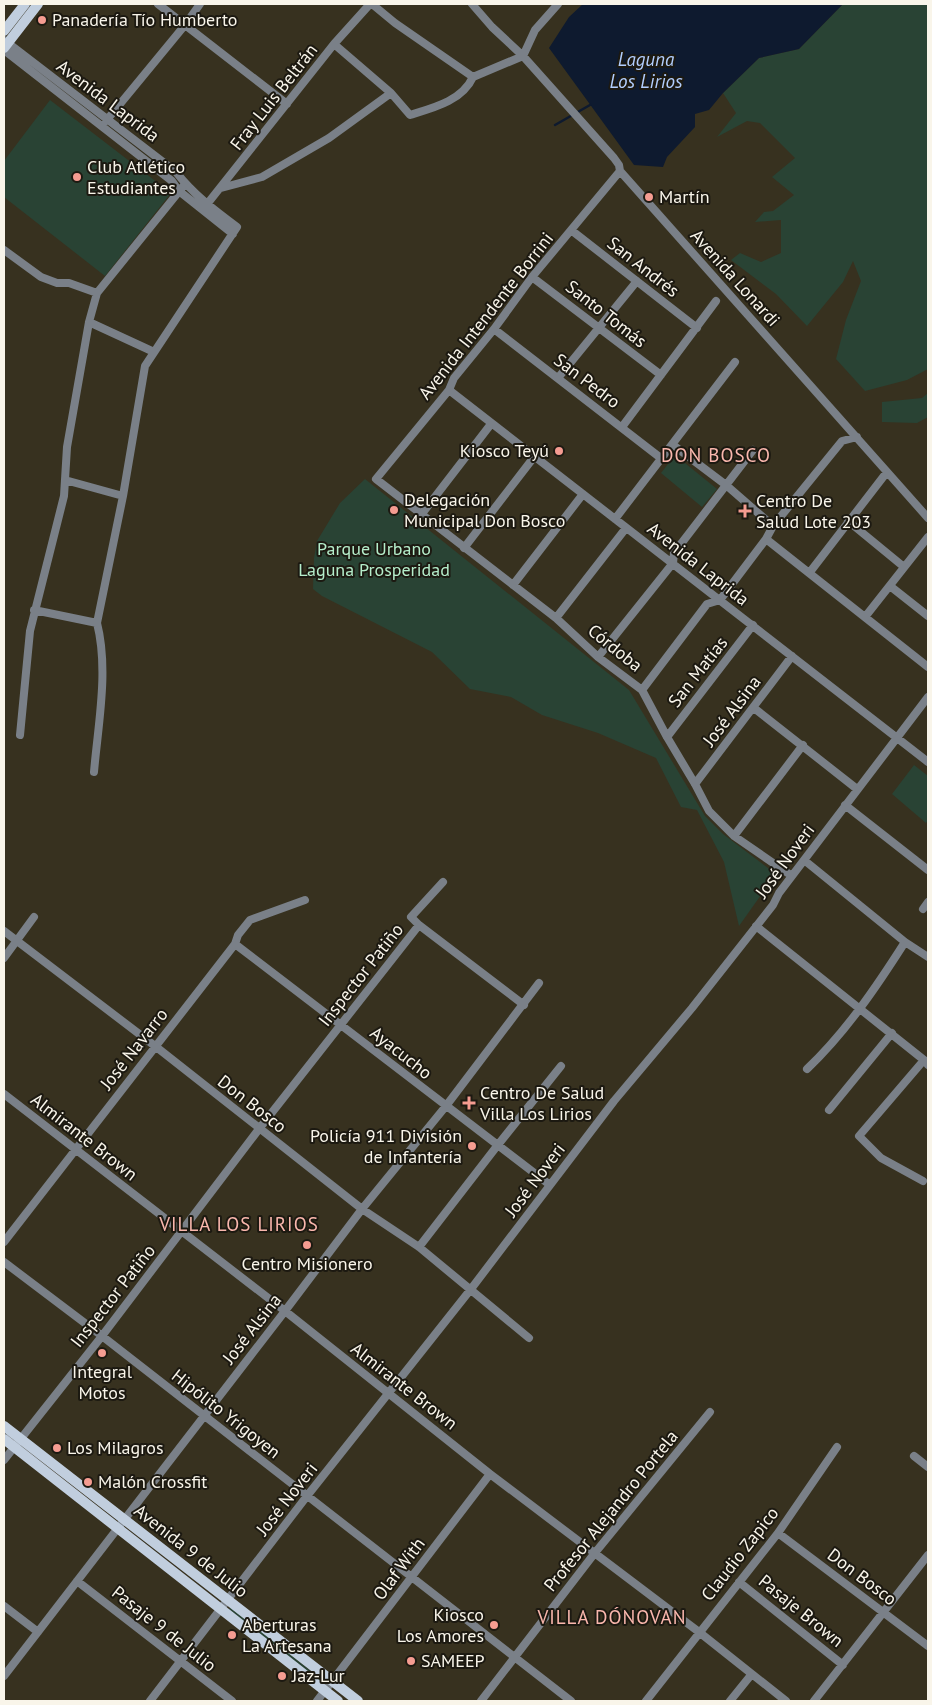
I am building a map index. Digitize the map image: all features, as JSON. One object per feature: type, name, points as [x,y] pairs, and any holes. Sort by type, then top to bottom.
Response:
[{"type":"main road","points":[[4,31],[25,4]]},
{"type":"main road","points":[[5,45],[38,4]]},
{"type":"main road","name":"Avenida 9 de Julio","points":[[4,1426],[17,1443],[117,1528],[338,1701]]},
{"type":"main road","name":"Avenida 9 de Julio","points":[[4,1439],[17,1443],[124,1519],[358,1701]]},
{"type":"street","points":[[158,4],[287,104]]},
{"type":"street","points":[[101,126],[200,4]]},
{"type":"street","points":[[371,4],[473,77]]},
{"type":"street","name":"Fray Luis Beltrán","points":[[205,208],[334,44],[371,4]]},
{"type":"street","name":"Avenida Lonardi","points":[[472,4],[492,27],[523,56],[614,158],[619,165],[620,172],[928,518]]},
{"type":"street","points":[[334,44],[391,94],[410,115],[443,106],[469,85],[473,77],[523,56],[535,30],[558,4]]},
{"type":"street","name":"Avenida Laprida","points":[[5,45],[107,118],[176,172],[205,208]]},
{"type":"street","name":"Avenida Laprida","points":[[5,45],[101,126],[172,182],[179,191],[235,230],[154,352]]},
{"type":"street","points":[[221,188],[262,178],[329,138],[391,94]]},
{"type":"street","name":"Avenida Intendente Borrini","points":[[376,479],[449,390],[454,378],[494,329],[532,277],[620,172]]},
{"type":"street","points":[[20,735],[30,631],[64,496],[67,447],[88,322],[98,293],[185,184]]},
{"type":"street","name":"San Andrés","points":[[572,230],[697,328]]},
{"type":"street","points":[[4,250],[41,278],[57,283],[69,283],[98,293]]},
{"type":"street","name":"Santo Tomás","points":[[532,277],[661,375]]},
{"type":"street","points":[[558,378],[637,281]]},
{"type":"street","points":[[622,427],[716,301]]},
{"type":"street","points":[[88,322],[154,352],[145,366],[123,496],[97,623],[102,641],[102,675],[94,772]]},
{"type":"street","name":"San Pedro","points":[[494,329],[662,459]]},
{"type":"street","points":[[615,519],[735,362]]},
{"type":"street","name":"Avenida Laprida","points":[[449,390],[928,762]]},
{"type":"street","points":[[421,515],[491,424]]},
{"type":"street","points":[[642,690],[707,604],[720,600],[773,526],[842,441],[857,437]]},
{"type":"street","points":[[673,445],[726,485],[773,526]]},
{"type":"street","points":[[598,657],[673,564],[674,553],[753,450]]},
{"type":"street","points":[[464,548],[534,457]]},
{"type":"street","points":[[810,572],[887,472]]},
{"type":"street","name":"Córdoba","points":[[376,479],[556,618],[598,657],[642,690],[696,784],[709,811],[734,836],[792,876]]},
{"type":"street","points":[[65,480],[123,496]]},
{"type":"street","points":[[513,585],[583,494]]},
{"type":"street","points":[[848,521],[904,567]]},
{"type":"street","points":[[556,618],[626,528]]},
{"type":"street","points":[[865,617],[928,537]]},
{"type":"street","points":[[766,538],[928,667]]},
{"type":"street","points":[[890,586],[928,616]]},
{"type":"street","points":[[34,610],[97,623]]},
{"type":"street","name":"San Matías","points":[[667,736],[753,625]]},
{"type":"street","name":"José Alsina","points":[[696,784],[792,656]]},
{"type":"street","name":"José Noveri","points":[[150,1701],[307,1496],[471,1289],[614,1101],[692,1008],[773,905],[792,876],[928,697]]},
{"type":"street","points":[[754,708],[858,790]]},
{"type":"street","points":[[734,836],[803,745]]},
{"type":"street","points":[[845,805],[928,870]]},
{"type":"street","points":[[804,860],[905,942],[928,957]]},
{"type":"street","name":"Inspector Patiño","points":[[4,1460],[419,925],[411,916],[443,882]]},
{"type":"street","name":"José Navarro","points":[[4,1242],[235,944],[238,935],[250,920],[305,900]]},
{"type":"street","points":[[922,909],[928,902]]},
{"type":"street","points":[[4,958],[34,917]]},
{"type":"street","points":[[419,925],[524,1005]]},
{"type":"street","points":[[756,926],[860,1007],[926,1062],[859,1136],[881,1158],[923,1181]]},
{"type":"street","name":"Don Bosco","points":[[4,932],[155,1046],[362,1209],[419,1247],[530,1338]]},
{"type":"street","points":[[807,1068],[823,1054],[875,990],[905,942]]},
{"type":"street","name":"Ayacucho","points":[[235,944],[550,1185]]},
{"type":"street","name":"José Alsina","points":[[4,1676],[285,1312],[362,1209],[446,1106],[539,983]]},
{"type":"street","points":[[829,1110],[892,1033]]},
{"type":"street","points":[[419,1247],[562,1066]]},
{"type":"street","name":"Almirante Brown","points":[[4,1094],[490,1474],[699,1632],[786,1701]]},
{"type":"street","name":"Hipólito Yrigoyen","points":[[4,1262],[571,1701]]},
{"type":"street","name":"Profesor Alejandro Portela","points":[[480,1701],[594,1554],[710,1412]]},
{"type":"street","name":"Claudio Zapico","points":[[646,1701],[778,1533],[837,1447]]},
{"type":"street","points":[[914,1456],[928,1467]]},
{"type":"street","name":"Olaf With","points":[[317,1701],[490,1474]]},
{"type":"street","name":"Don Bosco","points":[[778,1533],[928,1646]]},
{"type":"street","points":[[814,1701],[928,1555]]},
{"type":"street","name":"Pasaje 9 de Julio","points":[[77,1582],[232,1701]]},
{"type":"street","name":"Pasaje Brown","points":[[739,1582],[843,1665]]},
{"type":"street","points":[[4,1606],[38,1632]]},
{"type":"street","points":[[730,1701],[751,1675]]},
{"type":"green space","points":[[843,4],[928,4],[928,369],[907,380],[865,391],[836,359],[846,320],[861,281],[853,261],[843,282],[807,326],[776,294],[731,260],[740,253],[761,262],[781,253],[781,220],[755,222],[764,212],[773,211],[794,195],[772,177],[795,158],[760,123],[747,121],[717,137],[736,113],[723,93],[759,58],[799,49]]},
{"type":"green space","name":"Club Atlético Estudiantes","points":[[50,100],[171,193],[105,276],[4,197],[4,161]]},
{"type":"green space","points":[[928,393],[928,417],[917,423],[882,422],[882,402],[922,398]]},
{"type":"green space","points":[[675,455],[717,489],[702,507],[661,473]]},
{"type":"green space","name":"Parque Urbano Laguna Prosperidad","points":[[365,479],[629,690],[705,816],[723,834],[776,874],[739,926],[724,862],[697,810],[681,807],[656,758],[598,733],[542,715],[511,697],[470,689],[432,652],[322,596],[313,589],[314,558],[317,541],[340,503]]},
{"type":"green space","points":[[914,765],[928,776],[928,820],[926,823],[892,794]]},
{"type":"green space","points":[[231,1607],[322,1680],[320,1683],[228,1611]]},
{"type":"water","name":"Laguna Los Lirios","points":[[583,4],[843,4],[799,49],[759,58],[723,93],[709,110],[695,114],[695,127],[667,157],[663,167],[634,165],[549,48],[569,17]]},
{"type":"waterway","points":[[555,125],[590,105]]},
{"type":"place","name":"Panadería Tío Humberto","points":[[42,20]]},
{"type":"place","name":"Club Atlético Estudiantes","points":[[77,177]]},
{"type":"place","name":"Martín","points":[[649,197]]},
{"type":"place","name":"Kiosco Teyú","points":[[559,451]]},
{"type":"place","name":"Delegación Municipal Don Bosco","points":[[394,510]]},
{"type":"place","name":"Centro De Salud Lote 203","points":[[745,511]]},
{"type":"place","name":"Centro De Salud Villa Los Lirios","points":[[469,1103]]},
{"type":"place","name":"Policía 911 División de Infantería","points":[[472,1146]]},
{"type":"place","name":"Centro Misionero","points":[[307,1245]]},
{"type":"place","name":"Integral Motos","points":[[102,1353]]},
{"type":"place","name":"Los Milagros","points":[[57,1448]]},
{"type":"place","name":"Malón Crossfit","points":[[88,1482]]},
{"type":"place","name":"Kiosco Los Amores","points":[[494,1625]]},
{"type":"place","name":"Aberturas La Artesana","points":[[232,1635]]},
{"type":"place","name":"SAMEEP","points":[[411,1661]]},
{"type":"place","name":"Jaz-Lur","points":[[282,1676]]},
{"type":"district","name":"DON BOSCO","points":[[716,455]]},
{"type":"district","name":"VILLA LOS LIRIOS","points":[[239,1224]]},
{"type":"district","name":"VILLA DÓNOVAN","points":[[612,1617]]}]
